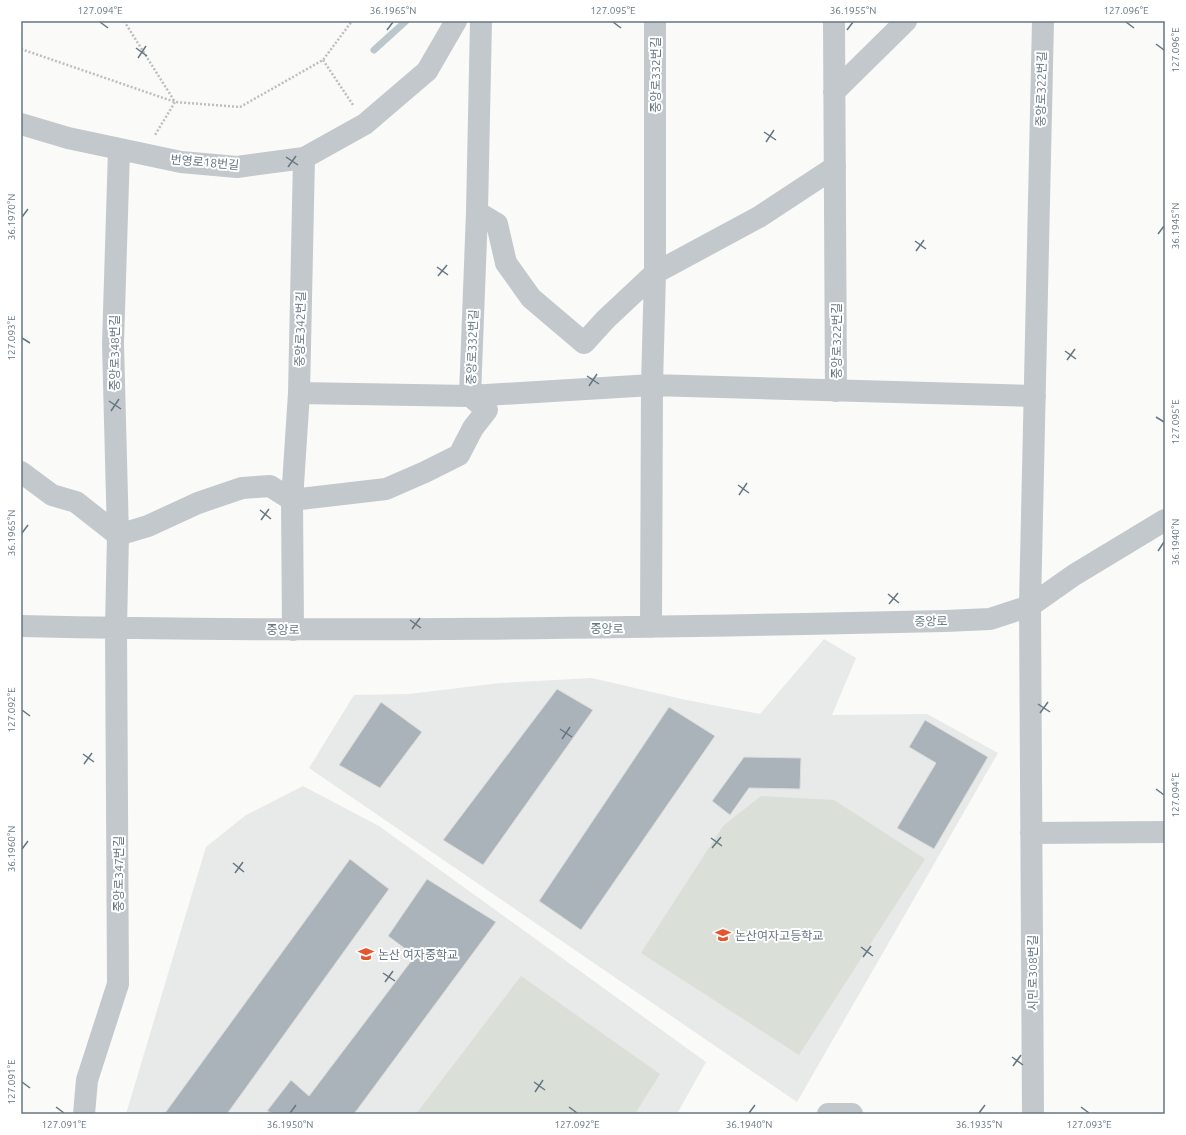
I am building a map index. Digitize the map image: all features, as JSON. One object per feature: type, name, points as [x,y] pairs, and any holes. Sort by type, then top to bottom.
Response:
[{"type":"street","name":"번영로18번길","points":[[21,124],[68,138],[142,155],[181,162],[237,167],[304,158],[365,124],[427,72],[456,21]]},
{"type":"street","name":"중앙로332번길","points":[[481,21],[477,212],[470,396],[652,385],[836,391]]},
{"type":"street","name":"중앙로332번길","points":[[651,627],[655,21]]},
{"type":"street","name":"중앙로322번길","points":[[834,21],[836,391],[1035,396]]},
{"type":"street","points":[[834,92],[906,21]]},
{"type":"street","name":"중앙로322번길","points":[[1030,606],[1043,21]]},
{"type":"street","name":"중앙로348번길","points":[[116,628],[118,535],[113,344],[119,150]]},
{"type":"street","name":"중앙로342번길","points":[[293,630],[292,500],[299,393],[304,158]]},
{"type":"street","points":[[477,212],[497,224],[506,263],[531,298],[584,343],[606,319],[654,274],[759,217],[835,167]]},
{"type":"street","points":[[21,472],[52,495],[76,502],[118,535],[148,526],[198,502],[242,488],[270,486],[292,500],[386,489],[460,455],[473,428],[487,410],[470,396],[299,393]]},
{"type":"street","name":"중앙로","points":[[21,626],[293,630],[651,627],[929,622],[990,619],[1030,606],[1074,575],[1165,520]]},
{"type":"street","name":"시민로308번길","points":[[1030,606],[1033,1114]]},
{"type":"street","name":"중앙로347번길","points":[[84,1114],[87,1080],[118,984],[116,628]]},
{"type":"street","points":[[1031,833],[1165,832]]},
{"type":"street","points":[[828,1114],[852,1114]]},
{"type":"path","points":[[124,21],[175,102]]},
{"type":"path","points":[[21,49],[175,102],[240,107],[323,60],[352,21]]},
{"type":"path","points":[[323,60],[365,124]]},
{"type":"path","points":[[142,155],[175,102]]},
{"type":"shaded area","name":"논산여자고등학교","points":[[824,639],[856,658],[832,715],[927,714],[998,753],[797,1102],[309,768],[354,695],[409,694],[500,683],[592,678],[686,700],[760,714]]},
{"type":"shaded area","name":"논산 여자중학교","points":[[303,786],[379,826],[706,1062],[677,1114],[126,1114],[206,847],[246,815]]},
{"type":"shaded area","points":[[761,796],[834,800],[925,859],[799,1055],[641,953],[723,826]]},
{"type":"shaded area","points":[[521,976],[660,1074],[635,1114],[416,1114]]},
{"type":"building","points":[[557,689],[593,710],[483,865],[443,840]]},
{"type":"building","points":[[381,702],[422,732],[380,788],[339,765]]},
{"type":"building","points":[[669,707],[715,736],[581,930],[539,901]]},
{"type":"building","points":[[925,720],[988,757],[934,849],[897,828],[936,763],[909,747]]},
{"type":"building","points":[[744,757],[801,758],[800,789],[749,788],[730,815],[712,801]]},
{"type":"building","points":[[350,859],[389,889],[227,1114],[165,1113]]},
{"type":"building","points":[[427,879],[496,922],[354,1114],[274,1114],[267,1111],[291,1080],[309,1096],[415,956],[388,936]]},
{"type":"waterway","points":[[374,50],[406,21]]},
{"type":"place","name":"논산여자고등학교","points":[[723,935]]},
{"type":"place","name":"논산 여자중학교","points":[[366,954]]}]
